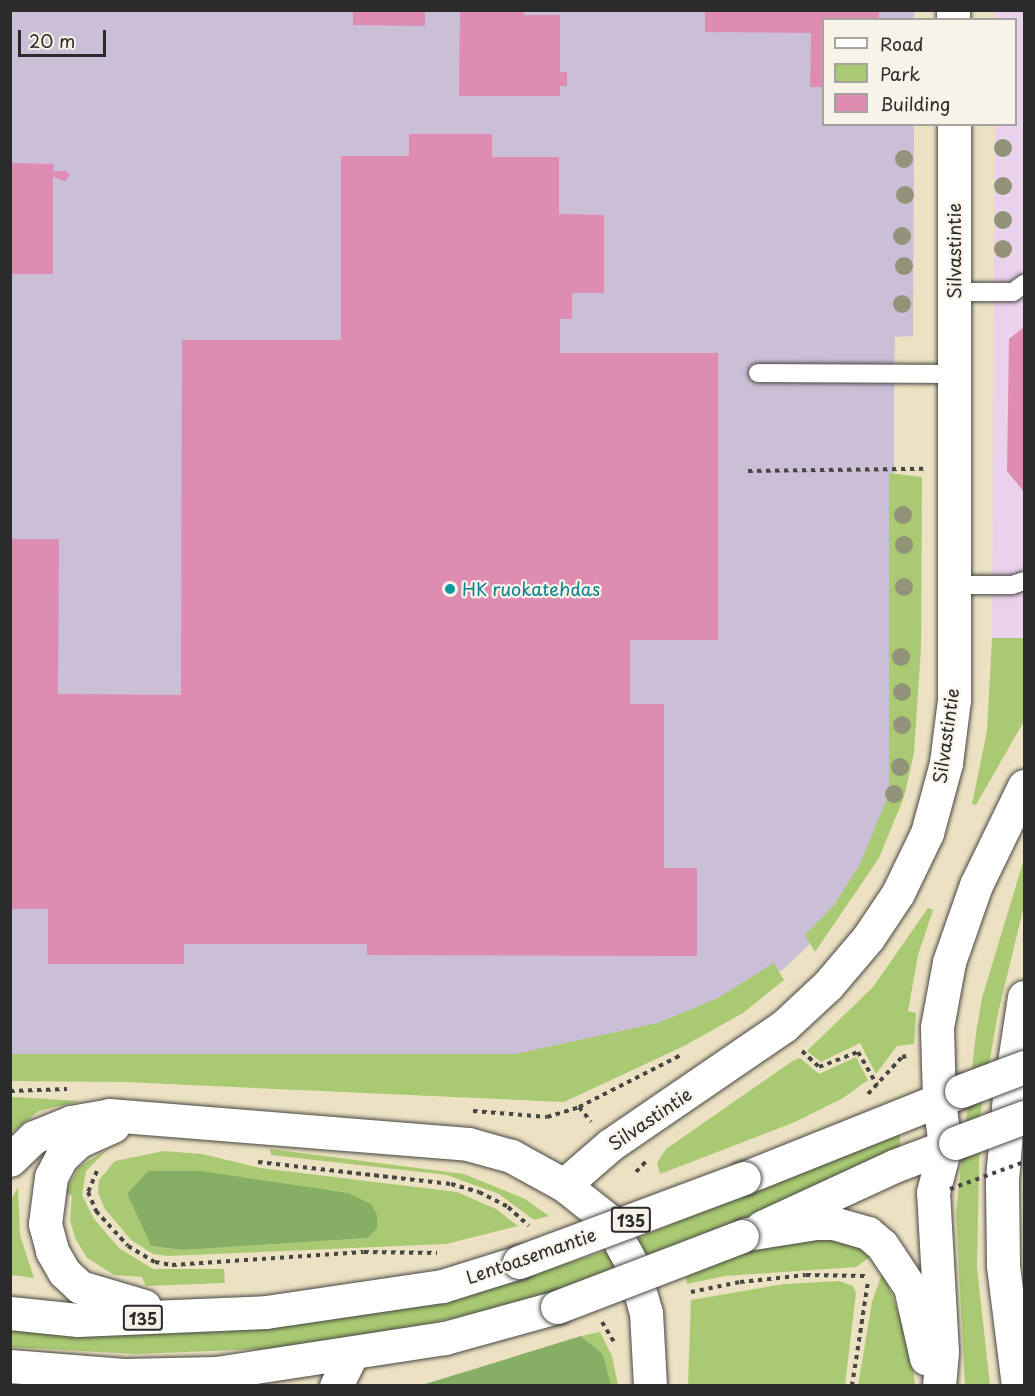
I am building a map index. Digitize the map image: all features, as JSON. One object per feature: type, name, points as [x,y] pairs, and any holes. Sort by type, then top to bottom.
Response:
[{"type":"main road","name":"Silvastintie","points":[[564,1185],[610,1145],[784,1026],[828,985],[868,938],[898,893],[927,832],[946,763],[954,700],[954,126]]},
{"type":"main road","points":[[939,1386],[942,1352],[933,1192],[950,1145],[950,1096],[936,1054],[949,962],[976,885],[1024,786]]},
{"type":"main road","points":[[1018,1386],[1003,1265],[1002,1179],[1009,1095],[1024,997]]},
{"type":"main road","name":"Lentoasemantie","points":[[10,1313],[78,1320],[208,1316],[328,1306],[442,1286],[519,1262],[744,1178],[1024,1067]]},
{"type":"main road","points":[[10,1160],[34,1137],[71,1122],[109,1115],[468,1144],[511,1156],[564,1185],[607,1219],[632,1264],[646,1313],[650,1386]]},
{"type":"main road","points":[[153,1117],[110,1126],[79,1141],[61,1158],[51,1176],[46,1201],[45,1224],[52,1251],[64,1272],[80,1287],[108,1298],[208,1316]]},
{"type":"main road","points":[[10,1366],[124,1375],[227,1379],[445,1338],[556,1307],[745,1235],[950,1145],[1024,1117]]},
{"type":"main road","points":[[745,1235],[833,1223],[868,1233],[882,1245],[910,1287],[931,1386]]},
{"type":"main road","points":[[336,1386],[351,1355]]},
{"type":"lane","points":[[954,292],[1013,292],[1024,284]]},
{"type":"lane","points":[[758,373],[954,374]]},
{"type":"lane","points":[[955,585],[1024,581]]},
{"type":"path","points":[[927,457],[927,480]]},
{"type":"path","points":[[748,471],[927,468]]},
{"type":"path","points":[[791,1054],[807,1042]]},
{"type":"path","points":[[799,1049],[819,1067],[858,1052],[877,1085]]},
{"type":"path","points":[[579,1107],[684,1054]]},
{"type":"path","points":[[863,1098],[902,1057],[936,1054]]},
{"type":"path","points":[[258,1162],[261,1127]]},
{"type":"path","points":[[636,1172],[650,1157]]},
{"type":"path","points":[[247,1159],[451,1184],[479,1192],[508,1207],[532,1229]]},
{"type":"path","points":[[950,1189],[1024,1162]]},
{"type":"path","points":[[102,1166],[89,1183],[88,1192],[96,1211],[128,1246],[155,1262],[172,1265],[364,1252],[446,1253]]},
{"type":"path","points":[[740,1282],[806,1275],[870,1276],[852,1386]]},
{"type":"path","points":[[599,1317],[620,1356]]},
{"type":"shaded area","points":[[11,11],[914,11],[914,18],[822,18],[822,126],[914,126],[913,336],[895,337],[894,373],[894,481],[909,749],[882,830],[808,946],[786,967],[716,1014],[583,1062],[11,1074]]},
{"type":"shaded area","points":[[995,11],[1024,11],[1024,638],[1015,640],[992,638],[995,126],[1017,126],[1017,18],[995,18]]},
{"type":"green space","points":[[889,473],[922,477],[921,648],[914,753],[904,797],[879,858],[815,952],[805,935],[834,905],[859,866],[889,794]]},
{"type":"green space","points":[[992,638],[1024,638],[1024,721],[976,805],[972,804],[987,731]]},
{"type":"green space","points":[[1024,859],[1024,906],[998,1013],[980,1116],[977,1268],[990,1385],[965,1386],[956,1212],[976,1033],[982,998]]},
{"type":"green space","points":[[928,908],[933,910],[918,955],[908,1011],[916,1013],[914,1044],[897,1046],[876,1074],[860,1043],[821,1062],[807,1051],[873,987]]},
{"type":"green space","points":[[774,963],[784,980],[743,1013],[684,1046],[564,1102],[125,1082],[11,1081],[11,1054],[515,1054],[658,1023],[718,998]]},
{"type":"green space","points":[[856,1057],[868,1080],[843,1098],[795,1122],[660,1174],[657,1163],[666,1149],[794,1060],[800,1058],[819,1074]]},
{"type":"green space","points":[[11,1098],[80,1101],[39,1111],[11,1133]]},
{"type":"green space","points":[[900,1132],[900,1155],[594,1280],[486,1311],[378,1334],[290,1348],[135,1354],[11,1347],[10,1325],[137,1333],[225,1330],[303,1324],[388,1310],[537,1273],[606,1251]]},
{"type":"green space","points":[[108,1149],[86,1171],[82,1195],[94,1219],[119,1248],[153,1269],[224,1269],[225,1283],[146,1286],[142,1277],[114,1275],[87,1258],[75,1238],[70,1220],[72,1196],[65,1192],[79,1167]]},
{"type":"green space","points":[[270,1149],[464,1174],[525,1199],[549,1216],[534,1220],[499,1194],[447,1175],[271,1155]]},
{"type":"green space","points":[[164,1151],[202,1154],[260,1168],[457,1192],[496,1209],[518,1226],[446,1244],[168,1256],[153,1254],[131,1240],[105,1209],[98,1193],[99,1180],[115,1161]],"holes":[[[312,1189],[348,1193],[377,1229],[368,1238],[184,1250],[151,1246],[127,1194]]]},
{"type":"green space","points":[[148,1171],[200,1171],[348,1193],[371,1204],[377,1215],[377,1229],[368,1238],[183,1250],[151,1246],[127,1194]]},
{"type":"green space","points":[[18,1187],[20,1235],[34,1278],[11,1275],[11,1200]]},
{"type":"green space","points":[[820,1233],[858,1247],[870,1257],[856,1267],[725,1276],[687,1284],[686,1276],[744,1252],[771,1242]]},
{"type":"green space","points":[[883,1271],[910,1346],[915,1385],[858,1386],[872,1302]]},
{"type":"green space","points":[[839,1281],[853,1286],[856,1293],[845,1385],[688,1385],[691,1300],[784,1284]]},
{"type":"green space","points":[[600,1332],[612,1356],[618,1385],[611,1385],[603,1354],[581,1336]]},
{"type":"green space","points":[[581,1336],[603,1354],[611,1385],[422,1385]]},
{"type":"building","points":[[353,10],[425,10],[425,26],[353,25]]},
{"type":"building","points":[[460,10],[524,10],[524,15],[560,15],[560,72],[567,72],[567,86],[560,86],[560,96],[459,96]]},
{"type":"building","points":[[705,10],[879,10],[879,18],[822,18],[822,87],[810,87],[811,33],[705,32]]},
{"type":"building","name":"HK ruokatehdas","points":[[409,134],[492,134],[492,157],[559,157],[559,214],[604,215],[604,293],[572,293],[572,319],[560,319],[560,353],[718,353],[718,640],[630,640],[630,704],[664,704],[664,868],[697,868],[697,956],[367,955],[367,944],[184,944],[184,964],[48,964],[48,909],[10,909],[10,539],[59,539],[58,694],[181,695],[182,340],[341,340],[341,156],[409,156]]},
{"type":"building","points":[[10,163],[54,164],[53,171],[66,171],[70,175],[65,181],[53,177],[53,274],[10,274]]},
{"type":"building","points":[[1024,327],[1024,492],[1007,471],[1009,339]]},
{"type":"place","name":"HK ruokatehdas","points":[[450,589]]}]
